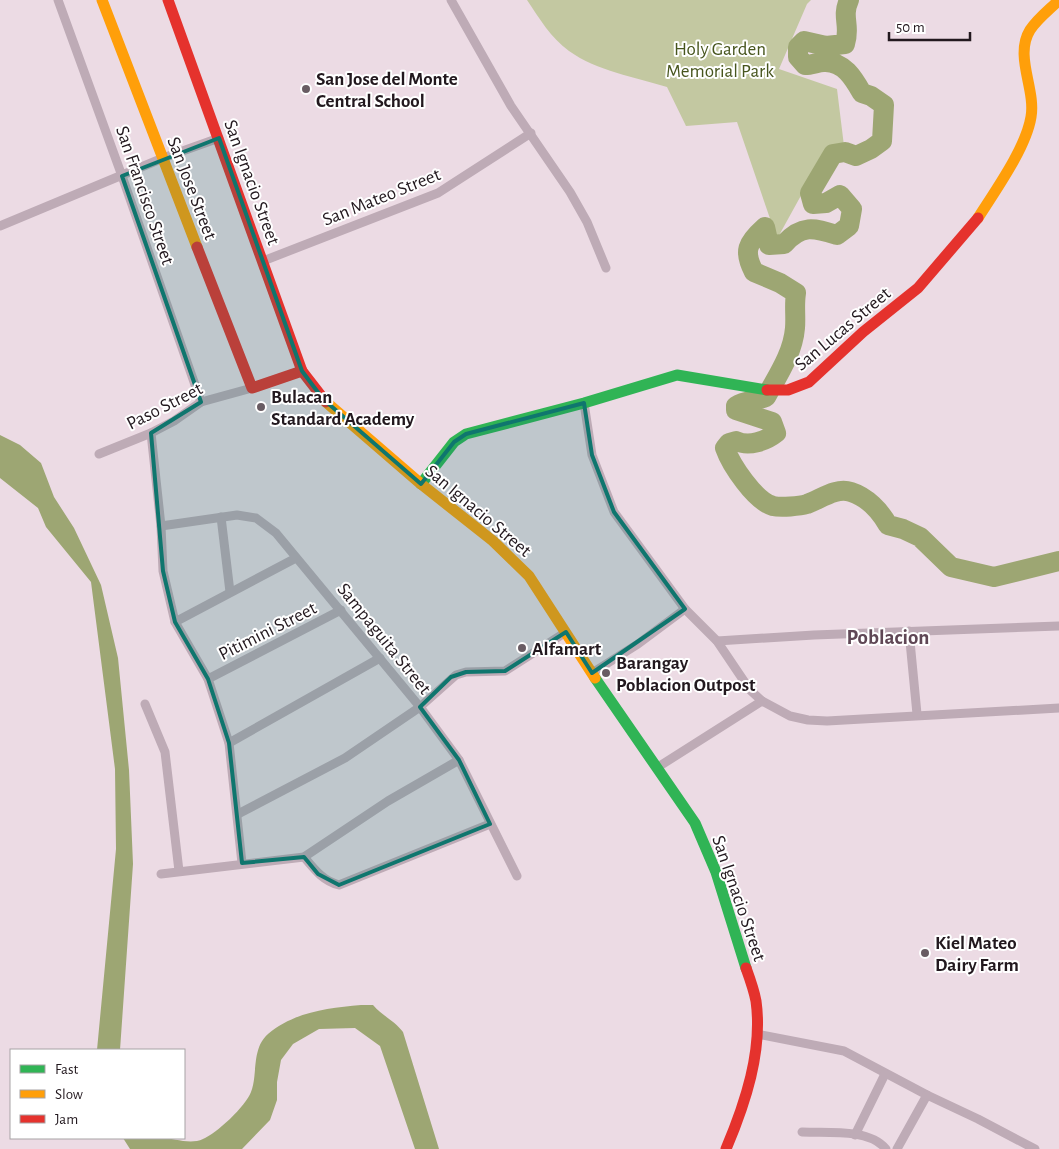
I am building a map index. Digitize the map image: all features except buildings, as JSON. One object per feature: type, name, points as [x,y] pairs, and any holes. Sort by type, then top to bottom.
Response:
[{"type":"main road","name":"San Jose Street","points":[[102,0],[252,388]]},
{"type":"main road","name":"San Ignacio Street","points":[[168,0],[302,370],[323,399],[421,484],[515,561],[529,576],[592,673],[695,823],[716,872],[756,1001],[757,1034],[754,1060],[746,1093],[728,1144]]},
{"type":"main road","name":"San Lucas Street","points":[[421,484],[454,442],[466,434],[677,374],[762,390],[788,390],[809,382],[863,332],[918,288],[975,223],[1015,158],[1031,117],[1031,93],[1022,59],[1029,31],[1059,0]]},
{"type":"main road","name":"Paso Street","points":[[252,388],[302,370]]},
{"type":"street","name":"San Francisco Street","points":[[58,0],[201,402]]},
{"type":"street","points":[[450,0],[511,106],[570,192],[587,222],[606,268]]},
{"type":"street","name":"San Mateo Street","points":[[263,261],[438,193],[531,133]]},
{"type":"street","points":[[0,226],[163,158],[219,138]]},
{"type":"street","name":"Paso Street","points":[[99,454],[151,433],[174,421],[201,402],[252,388]]},
{"type":"street","points":[[584,402],[592,455],[614,512],[685,610],[717,641],[750,690],[762,701],[790,716],[808,720],[1059,708]]},
{"type":"street","points":[[151,433],[161,526],[163,571],[175,622],[208,679],[230,743],[242,863]]},
{"type":"street","name":"Sampaguita Street","points":[[161,526],[220,517],[247,516],[265,523],[341,610],[420,707],[459,760],[517,876]]},
{"type":"street","points":[[220,517],[230,592]]},
{"type":"street","points":[[175,622],[296,558]]},
{"type":"street","name":"Pitimini Street","points":[[208,679],[341,610]]},
{"type":"street","points":[[592,673],[638,644],[685,610]]},
{"type":"street","points":[[717,641],[909,631],[1059,626]]},
{"type":"street","points":[[909,631],[917,714]]},
{"type":"street","points":[[238,814],[345,758],[420,707],[456,674],[506,671],[566,632]]},
{"type":"street","points":[[230,743],[380,658]]},
{"type":"street","points":[[658,767],[762,701]]},
{"type":"street","points":[[145,704],[165,752],[179,872]]},
{"type":"street","points":[[161,874],[304,857],[388,801],[459,760]]},
{"type":"street","points":[[304,857],[318,874],[331,883],[339,885],[490,824]]},
{"type":"street","points":[[757,1034],[844,1051],[885,1074],[1035,1149]]},
{"type":"street","points":[[855,1134],[885,1074]]},
{"type":"street","points":[[897,1149],[927,1095]]},
{"type":"street","points":[[802,1132],[855,1134],[882,1144],[886,1149]]},
{"type":"highlighted area","points":[[219,138],[302,371],[323,399],[421,484],[454,442],[466,434],[584,403],[592,455],[614,512],[685,609],[592,673],[566,632],[505,671],[466,672],[451,677],[420,707],[459,760],[490,824],[339,885],[318,874],[304,857],[242,863],[229,743],[208,679],[175,622],[163,571],[151,433],[201,402],[122,176]]},
{"type":"green space","name":"Holy Garden Memorial Park","points":[[527,0],[811,0],[807,4],[779,69],[837,89],[844,146],[825,152],[777,239],[737,122],[686,126],[667,87],[604,69],[580,58],[557,40]]},
{"type":"shaded area","points":[[0,435],[20,445],[41,463],[54,497],[74,528],[101,585],[118,658],[129,770],[133,864],[120,1049],[97,1049],[116,849],[115,769],[91,582],[46,527],[38,508],[0,478]]},
{"type":"shaded area","points":[[373,1005],[403,1032],[439,1149],[415,1149],[380,1046],[355,1028],[319,1029],[293,1044],[281,1060],[277,1082],[277,1100],[270,1120],[242,1149],[130,1149],[124,1139],[198,1141],[215,1132],[230,1119],[248,1098],[253,1085],[259,1047],[268,1034],[300,1016],[336,1008]]},
{"type":"waterway","points":[[849,0],[846,12],[847,37],[845,44],[826,46],[804,41],[798,47],[798,57],[805,65],[824,62],[837,64],[848,72],[862,93],[871,96],[884,105],[882,141],[856,156],[845,152],[833,154],[810,193],[813,204],[826,203],[840,195],[852,209],[849,226],[837,235],[809,229],[797,233],[784,244],[769,245],[765,227],[751,243],[748,253],[754,272],[780,283],[796,293],[794,337],[788,355],[766,397],[736,406],[736,410],[772,422],[776,433],[757,442],[741,443],[736,441],[729,443],[725,448],[732,464],[744,482],[766,503],[776,507],[785,507],[807,504],[834,492],[845,491],[857,494],[872,505],[888,525],[903,529],[920,537],[951,567],[994,577],[1059,561]]},
{"type":"traffic: fast","points":[[421,484],[454,442],[466,434],[584,403],[677,375],[767,390]]},
{"type":"traffic: fast","points":[[595,678],[695,823],[716,872],[746,968]]},
{"type":"traffic: slow","points":[[102,0],[197,247]]},
{"type":"traffic: slow","points":[[978,218],[1017,155],[1028,129],[1032,106],[1025,62],[1026,40],[1033,26],[1059,0]]},
{"type":"traffic: slow","points":[[326,402],[421,484],[493,541],[529,576],[595,678]]},
{"type":"traffic: jam","points":[[168,0],[302,371],[326,402]]},
{"type":"traffic: jam","points":[[767,390],[788,390],[809,382],[863,332],[918,288],[978,218]]},
{"type":"traffic: jam","points":[[197,247],[252,388],[302,371]]},
{"type":"traffic: jam","points":[[726,1149],[746,1096],[755,1058],[758,1020],[756,1001],[746,968]]},
{"type":"place","name":"San Jose del Monte Central School","points":[[306,89]]},
{"type":"place","name":"Bulacan Standard Academy","points":[[261,407]]},
{"type":"place","name":"Alfamart","points":[[522,648]]},
{"type":"place","name":"Barangay Poblacion Outpost","points":[[606,673]]},
{"type":"place","name":"Kiel Mateo Dairy Farm","points":[[925,953]]},
{"type":"district","name":"Poblacion","points":[[888,637]]}]
